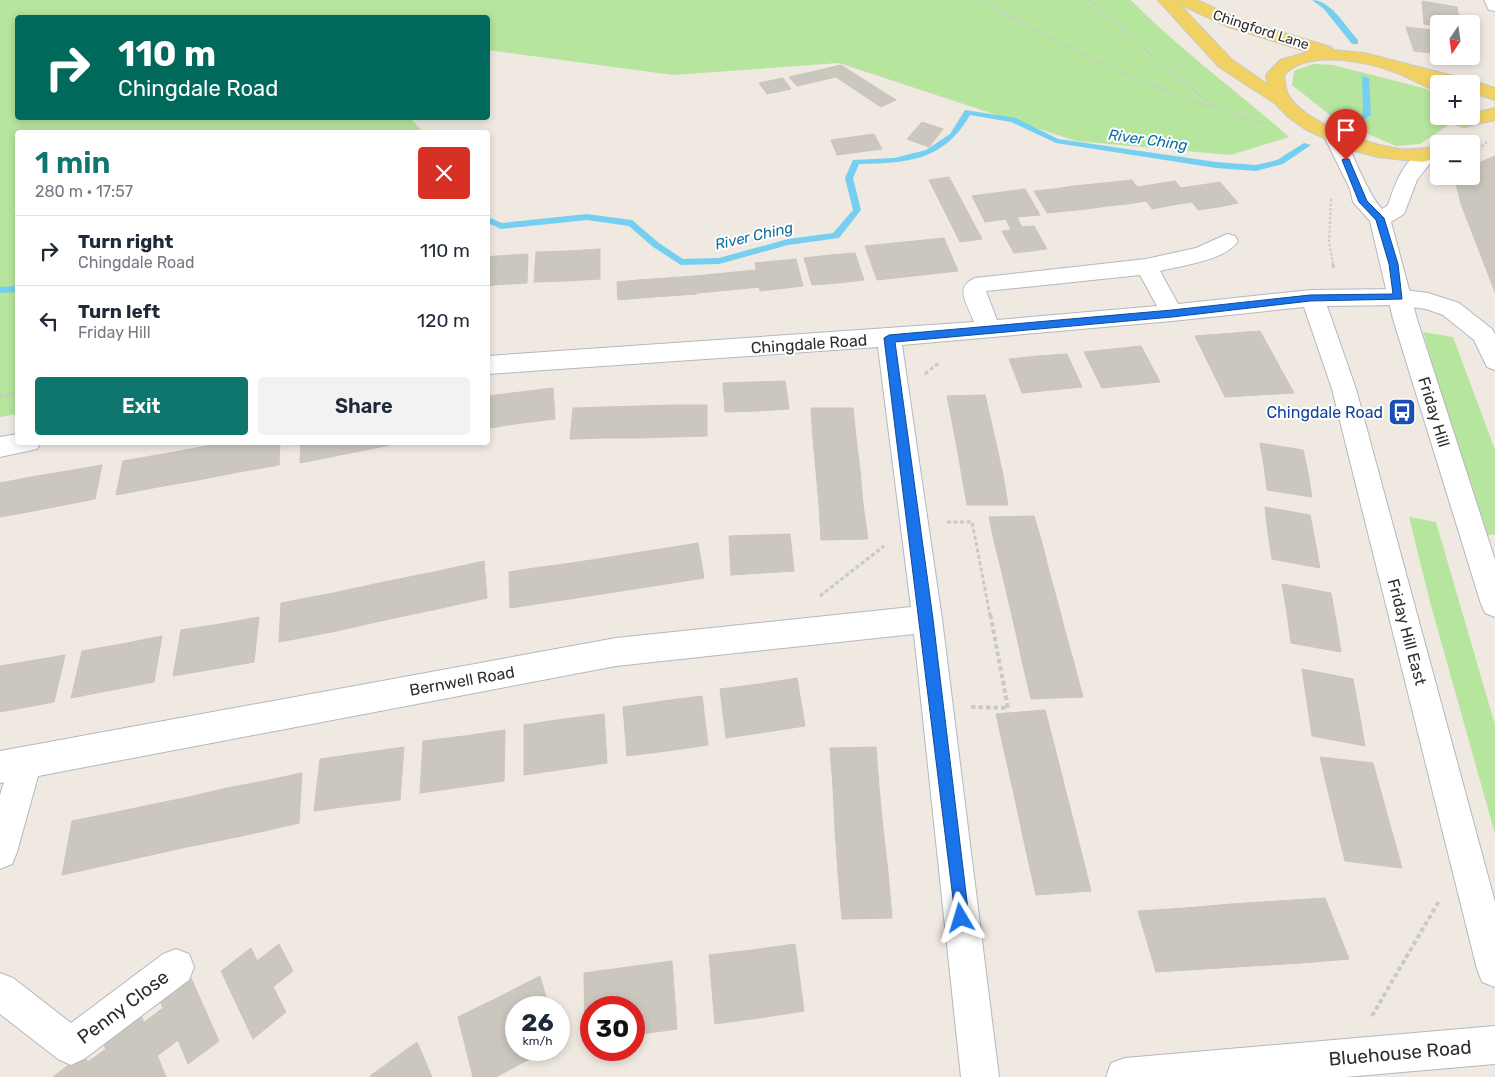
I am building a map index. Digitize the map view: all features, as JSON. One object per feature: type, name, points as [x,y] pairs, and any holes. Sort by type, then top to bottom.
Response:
[{"type":"main road","name":"Chingford Lane","points":[[1166,0],[1225,63],[1251,82],[1281,100],[1311,124],[1334,136],[1383,153],[1430,155]]},
{"type":"main road","name":"Chingford Lane","points":[[1184,0],[1219,18],[1266,34],[1349,56]]},
{"type":"main road","points":[[1281,100],[1276,86],[1275,75],[1285,64],[1310,56],[1349,56],[1430,76]]},
{"type":"main road","points":[[1405,69],[1430,82]]},
{"type":"main road","points":[[1480,89],[1495,94]]},
{"type":"main road","points":[[1463,126],[1495,114]]},
{"type":"street","points":[[1492,0],[1495,6]]},
{"type":"street","name":"Friday Hill","points":[[1334,136],[1360,189],[1364,202],[1380,218],[1393,264],[1398,297],[1487,555],[1495,604]]},
{"type":"street","points":[[1380,218],[1397,208],[1407,178],[1430,157]]},
{"type":"street","points":[[989,329],[974,296],[974,288],[983,283],[1146,267],[1202,254],[1228,241]]},
{"type":"street","points":[[1146,267],[1172,314]]},
{"type":"street","name":"Chingdale Road","points":[[490,365],[889,338],[1172,314],[1310,298],[1398,297],[1428,301],[1451,309],[1484,335],[1495,362]]},
{"type":"street","name":"Friday Hill East","points":[[1310,298],[1320,314],[1344,390],[1495,968]]},
{"type":"street","points":[[889,338],[927,619],[980,1077]]},
{"type":"street","points":[[0,447],[15,444]]},
{"type":"street","name":"Bernwell Road","points":[[13,764],[616,652],[927,619]]},
{"type":"street","points":[[0,852],[13,764]]},
{"type":"street","name":"Penny Close","points":[[0,991],[71,1046],[176,967]]},
{"type":"street","name":"Bluehouse Road","points":[[1125,1077],[1495,1045]]},
{"type":"path","points":[[983,0],[1033,31],[1114,71],[1219,110],[1272,125]]},
{"type":"path","points":[[1090,0],[1158,61],[1219,110]]},
{"type":"path","points":[[1331,195],[1329,241],[1334,274]]},
{"type":"path","points":[[0,396],[15,394]]},
{"type":"path","points":[[1349,1058],[1465,856]]},
{"type":"green space","points":[[0,0],[1131,0],[1189,53],[1289,137],[1231,155],[1076,141],[839,63],[673,75],[490,50],[490,15],[15,15],[15,120],[412,120],[421,130],[15,130],[15,414],[0,417]]},
{"type":"green space","points":[[1313,64],[1333,65],[1427,89],[1430,91],[1430,125],[1448,125],[1434,135],[1430,135],[1430,137],[1420,144],[1396,146],[1336,120],[1292,85],[1294,71]]},
{"type":"green space","points":[[1423,332],[1453,337],[1495,450],[1495,534],[1481,537]]},
{"type":"green space","points":[[1409,517],[1436,522],[1495,725],[1495,834],[1430,602]]},
{"type":"building","points":[[1422,1],[1457,7],[1458,15],[1441,15],[1423,12]]},
{"type":"building","points":[[1423,12],[1441,15],[1430,15],[1430,25],[1424,24]]},
{"type":"building","points":[[1406,27],[1430,30],[1430,53],[1414,51]]},
{"type":"building","points":[[841,65],[896,100],[881,107],[836,77],[797,86],[789,77]]},
{"type":"building","points":[[783,78],[791,89],[767,94],[759,83]]},
{"type":"building","points":[[922,122],[943,129],[929,147],[907,139]]},
{"type":"building","points":[[874,134],[882,149],[837,155],[831,140]]},
{"type":"building","points":[[1495,156],[1495,292],[1461,204],[1456,185],[1480,185],[1480,162]]},
{"type":"building","points":[[949,177],[982,239],[960,242],[929,180]]},
{"type":"building","points":[[1132,180],[1147,201],[1127,204],[1113,182]]},
{"type":"building","points":[[1175,181],[1192,202],[1172,205],[1156,184]]},
{"type":"building","points":[[1113,182],[1127,204],[1107,206],[1094,184]]},
{"type":"building","points":[[1220,182],[1238,203],[1218,207],[1201,185]]},
{"type":"building","points":[[1094,184],[1107,206],[1087,209],[1074,186]]},
{"type":"building","points":[[1156,184],[1172,205],[1152,209],[1137,187]]},
{"type":"building","points":[[1201,185],[1218,207],[1198,210],[1181,188]]},
{"type":"building","points":[[1074,186],[1087,209],[1067,211],[1054,189]]},
{"type":"building","points":[[1025,189],[1040,215],[1017,217],[1022,227],[1034,226],[1047,249],[1014,253],[1002,231],[1011,230],[1006,219],[985,222],[972,196]]},
{"type":"building","points":[[1054,189],[1067,211],[1047,213],[1034,191]]},
{"type":"building","points":[[944,238],[958,271],[877,280],[865,246]]},
{"type":"building","points":[[600,249],[600,279],[567,281],[568,251]]},
{"type":"building","points":[[568,251],[567,281],[534,282],[536,252]]},
{"type":"building","points":[[855,253],[864,280],[838,283],[830,255]]},
{"type":"building","points":[[528,254],[527,283],[494,285],[496,256]]},
{"type":"building","points":[[830,255],[838,283],[812,285],[804,258]]},
{"type":"building","points":[[496,256],[494,285],[490,286],[490,257]]},
{"type":"building","points":[[796,259],[803,286],[760,291],[755,263]]},
{"type":"building","points":[[756,270],[760,287],[698,293],[695,276]]},
{"type":"building","points":[[695,276],[697,294],[640,298],[638,280]]},
{"type":"building","points":[[638,280],[640,298],[618,300],[617,282]]},
{"type":"building","points":[[1260,331],[1294,393],[1225,397],[1195,336]]},
{"type":"building","points":[[1141,346],[1160,382],[1102,388],[1084,352]]},
{"type":"building","points":[[1067,354],[1082,387],[1052,390],[1038,356]]},
{"type":"building","points":[[1038,356],[1052,390],[1022,393],[1009,359]]},
{"type":"building","points":[[785,381],[789,409],[757,411],[754,382]]},
{"type":"building","points":[[754,382],[757,411],[725,412],[723,383]]},
{"type":"building","points":[[553,388],[555,419],[522,423],[520,392]]},
{"type":"building","points":[[520,392],[522,423],[490,428],[490,396]]},
{"type":"building","points":[[985,395],[991,421],[952,421],[947,396]]},
{"type":"building","points":[[673,405],[707,405],[707,436],[673,437]]},
{"type":"building","points":[[673,405],[673,437],[638,438],[640,406]]},
{"type":"building","points":[[640,406],[638,438],[604,438],[606,407]]},
{"type":"building","points":[[606,407],[604,438],[570,439],[573,408]]},
{"type":"building","points":[[811,408],[853,408],[856,438],[813,439]]},
{"type":"building","points":[[952,421],[991,421],[997,448],[957,448]]},
{"type":"building","points":[[856,438],[860,470],[816,471],[813,439]]},
{"type":"building","points":[[1260,443],[1303,450],[1308,473],[1264,466]]},
{"type":"building","points":[[242,445],[239,472],[198,480],[202,447]]},
{"type":"building","points":[[242,445],[280,445],[279,465],[239,472]]},
{"type":"building","points":[[301,445],[331,445],[330,457],[300,463]]},
{"type":"building","points":[[331,445],[360,445],[360,451],[330,457]]},
{"type":"building","points":[[360,445],[390,445],[360,451]]},
{"type":"building","points":[[202,447],[198,480],[158,487],[163,454]]},
{"type":"building","points":[[957,448],[997,448],[1003,475],[962,476]]},
{"type":"building","points":[[163,454],[158,487],[116,495],[123,461]]},
{"type":"building","points":[[102,465],[95,499],[59,506],[67,471]]},
{"type":"building","points":[[1264,466],[1308,473],[1312,497],[1267,490]]},
{"type":"building","points":[[860,470],[863,504],[819,505],[816,471]]},
{"type":"building","points":[[67,471],[59,506],[23,513],[31,477]]},
{"type":"building","points":[[1003,475],[1008,505],[967,505],[962,476]]},
{"type":"building","points":[[31,477],[23,513],[0,517],[0,483]]},
{"type":"building","points":[[863,504],[868,539],[821,540],[819,505]]},
{"type":"building","points":[[1265,507],[1310,515],[1315,541],[1268,533]]},
{"type":"building","points":[[1034,516],[1042,543],[995,545],[989,517]]},
{"type":"building","points":[[1268,533],[1315,541],[1320,568],[1272,559]]},
{"type":"building","points":[[790,534],[794,571],[763,573],[760,535]]},
{"type":"building","points":[[760,535],[763,573],[731,575],[729,536]]},
{"type":"building","points":[[698,543],[704,578],[672,583],[667,548]]},
{"type":"building","points":[[1042,543],[1049,571],[1002,573],[995,545]]},
{"type":"building","points":[[667,548],[672,583],[640,588],[635,553]]},
{"type":"building","points":[[635,553],[640,588],[608,593],[604,558]]},
{"type":"building","points":[[604,558],[608,593],[576,598],[572,563]]},
{"type":"building","points":[[484,561],[487,598],[437,609],[434,572]]},
{"type":"building","points":[[572,563],[576,598],[543,603],[541,567]]},
{"type":"building","points":[[541,567],[543,603],[510,608],[509,572]]},
{"type":"building","points":[[1049,571],[1057,600],[1009,603],[1002,573]]},
{"type":"building","points":[[434,572],[437,609],[385,620],[384,582]]},
{"type":"building","points":[[384,582],[385,620],[332,632],[333,593]]},
{"type":"building","points":[[1282,584],[1331,593],[1336,621],[1287,613]]},
{"type":"building","points":[[333,593],[332,632],[279,642],[281,603]]},
{"type":"building","points":[[1057,600],[1065,631],[1016,633],[1009,603]]},
{"type":"building","points":[[1287,613],[1336,621],[1341,652],[1291,643]]},
{"type":"building","points":[[259,617],[254,662],[214,669],[220,624]]},
{"type":"building","points":[[220,624],[214,669],[173,676],[181,630]]},
{"type":"building","points":[[1065,631],[1074,663],[1023,665],[1016,633]]},
{"type":"building","points":[[162,636],[154,682],[112,690],[122,644]]},
{"type":"building","points":[[122,644],[112,690],[71,698],[82,651]]},
{"type":"building","points":[[65,655],[54,702],[11,710],[24,662]]},
{"type":"building","points":[[24,662],[11,710],[0,712],[0,666]]},
{"type":"building","points":[[1074,663],[1083,697],[1031,699],[1023,665]]},
{"type":"building","points":[[1302,669],[1353,679],[1359,712],[1307,702]]},
{"type":"building","points":[[797,678],[805,726],[766,732],[759,684]]},
{"type":"building","points":[[759,684],[766,732],[726,738],[720,689]]},
{"type":"building","points":[[702,696],[708,745],[667,751],[663,701]]},
{"type":"building","points":[[663,701],[667,751],[627,756],[623,707]]},
{"type":"building","points":[[1307,702],[1359,712],[1365,746],[1312,736]]},
{"type":"building","points":[[1045,710],[1056,752],[1005,755],[996,714]]},
{"type":"building","points":[[604,714],[607,763],[565,769],[564,719]]},
{"type":"building","points":[[564,719],[565,769],[524,775],[524,725]]},
{"type":"building","points":[[505,730],[504,781],[462,787],[464,736]]},
{"type":"building","points":[[464,736],[462,787],[420,793],[423,741]]},
{"type":"building","points":[[404,747],[400,800],[357,805],[362,753]]},
{"type":"building","points":[[876,747],[879,787],[833,787],[830,748]]},
{"type":"building","points":[[1056,752],[1067,796],[1015,799],[1005,755]]},
{"type":"building","points":[[362,753],[357,805],[314,811],[320,759]]},
{"type":"building","points":[[1320,757],[1373,763],[1387,814],[1332,808]]},
{"type":"building","points":[[302,773],[299,823],[260,832],[264,781]]},
{"type":"building","points":[[264,781],[260,832],[222,840],[227,788]]},
{"type":"building","points":[[833,787],[879,787],[883,829],[835,829]]},
{"type":"building","points":[[227,788],[222,840],[182,848],[189,797]]},
{"type":"building","points":[[1067,796],[1079,843],[1025,846],[1015,799]]},
{"type":"building","points":[[189,797],[182,848],[142,857],[150,805]]},
{"type":"building","points":[[150,805],[142,857],[102,866],[112,813]]},
{"type":"building","points":[[1332,808],[1387,814],[1402,868],[1345,861]]},
{"type":"building","points":[[112,813],[102,866],[62,875],[72,821]]},
{"type":"building","points":[[835,829],[883,829],[888,872],[838,873]]},
{"type":"building","points":[[1079,843],[1091,891],[1036,895],[1025,846]]},
{"type":"building","points":[[888,872],[892,918],[842,919],[838,873]]},
{"type":"building","points":[[1325,898],[1349,959],[1301,963],[1278,901]]},
{"type":"building","points":[[1278,901],[1301,963],[1252,966],[1232,904]]},
{"type":"building","points":[[1232,904],[1252,966],[1204,969],[1185,908]]},
{"type":"building","points":[[1185,908],[1204,969],[1156,972],[1138,911]]},
{"type":"building","points":[[279,944],[293,971],[273,987],[286,1012],[253,1039],[221,971],[251,948],[257,961]]},
{"type":"building","points":[[795,944],[804,1011],[759,1018],[752,950]]},
{"type":"building","points":[[752,950],[759,1018],[715,1024],[709,955]]},
{"type":"building","points":[[672,961],[677,1029],[645,1033],[645,996],[629,996],[628,967]]},
{"type":"building","points":[[628,967],[629,996],[584,996],[584,973]]},
{"type":"building","points":[[540,976],[546,996],[505,996],[505,1018],[499,997]]},
{"type":"building","points":[[191,978],[219,1041],[188,1064],[178,1040],[157,1056],[143,1023],[163,1008],[160,1001]]},
{"type":"building","points":[[499,997],[505,1018],[505,1061],[517,1061],[518,1065],[496,1077],[473,1077],[458,1017]]},
{"type":"building","points":[[140,1013],[166,1077],[93,1077],[88,1062],[106,1049],[102,1041]]},
{"type":"building","points":[[417,1042],[432,1077],[370,1076]]},
{"type":"building","points":[[84,1053],[93,1077],[53,1077]]},
{"type":"building","points":[[517,1061],[526,1061],[518,1065]]},
{"type":"waterway","name":"River Ching","points":[[1315,0],[1326,8],[1355,42]]},
{"type":"waterway","name":"River Ching","points":[[1355,124],[1367,115],[1365,78]]},
{"type":"waterway","name":"River Ching","points":[[490,221],[501,226],[587,217],[632,223],[656,245],[681,262],[719,261],[788,242],[836,236],[857,210],[849,178],[856,162],[894,160],[929,151],[940,146],[953,135],[968,112],[1013,120],[1056,141],[1216,165],[1256,168],[1280,162],[1307,145]]},
{"type":"waterway","name":"River Ching","points":[[0,290],[15,289]]},
{"type":"place","name":"Chingdale Road","points":[[1402,412]]},
{"type":"route","points":[[961,918],[927,619],[889,338],[1172,314],[1310,298],[1398,297],[1393,264],[1380,218],[1364,202],[1346,160]]}]
